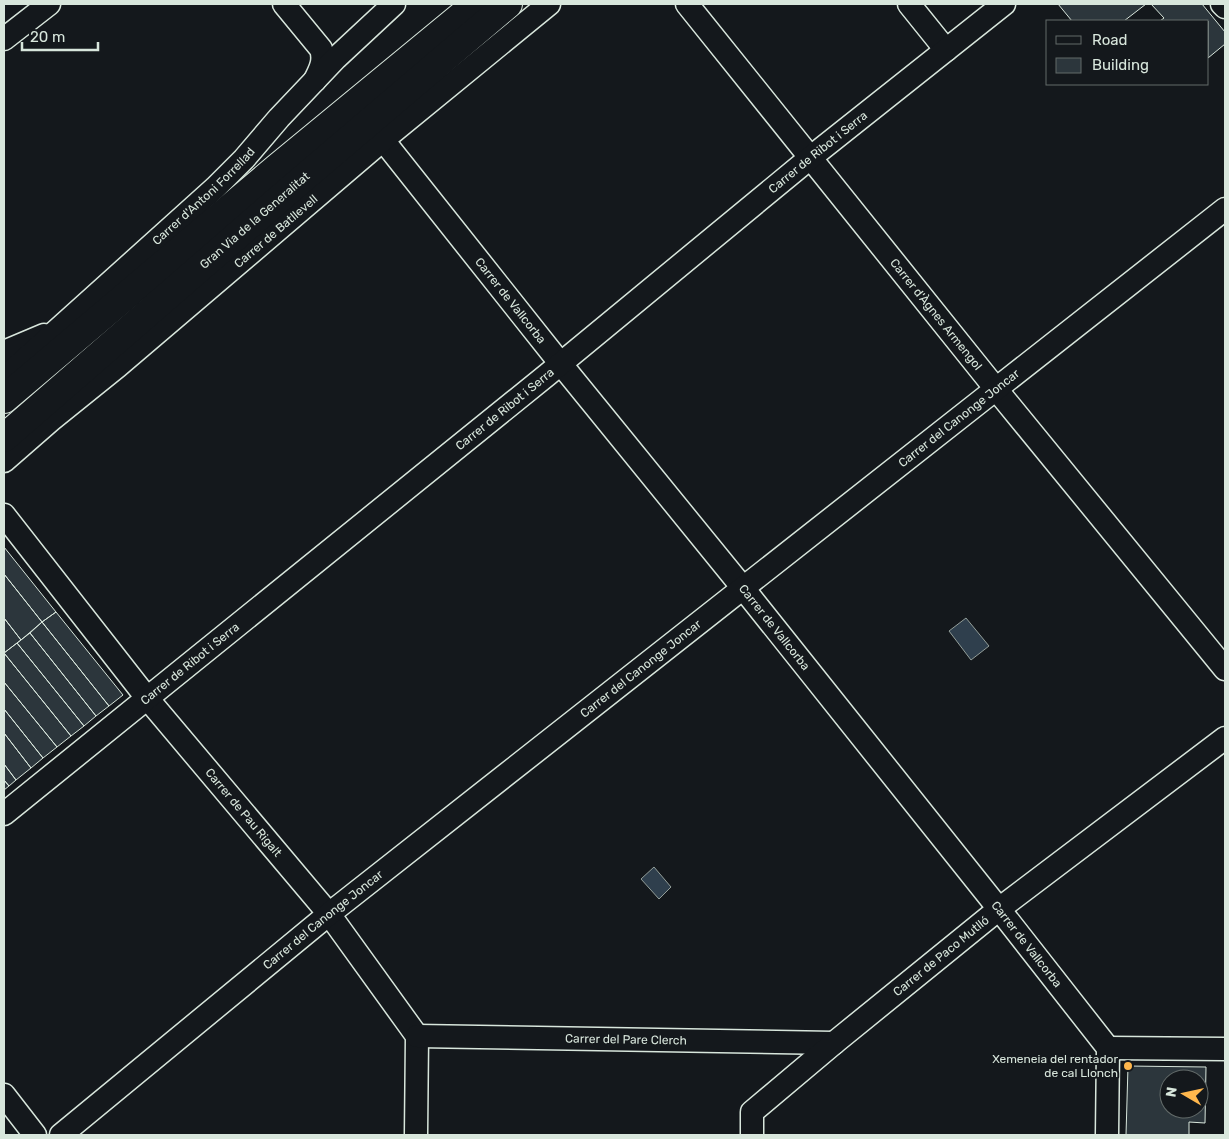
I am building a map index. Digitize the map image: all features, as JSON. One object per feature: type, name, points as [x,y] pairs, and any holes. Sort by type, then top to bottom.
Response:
[{"type":"street","points":[[4,39],[49,4]]},
{"type":"street","points":[[284,4],[321,49],[323,55],[321,68],[315,80]]},
{"type":"street","name":"Carrer d'Antoni Forrellad","points":[[4,378],[215,188],[336,58],[394,4]]},
{"type":"street","name":"Gran Via de la Generalitat","points":[[4,399],[270,174],[476,4]]},
{"type":"street","name":"Gran Via de la Generalitat","points":[[4,438],[293,187],[508,4]]},
{"type":"street","name":"Carrer de Batllevell","points":[[4,461],[383,140],[549,4]]},
{"type":"street","name":"Carrer d'Àgnes Armengol","points":[[687,4],[1225,669]]},
{"type":"street","points":[[909,4],[946,50]]},
{"type":"street","name":"Carrer de Ribot i Serra","points":[[4,814],[810,158],[1004,4]]},
{"type":"street","points":[[1222,4],[1225,7]]},
{"type":"street","name":"Carrer de Vallcorba","points":[[383,140],[560,363],[743,588],[1108,1048]]},
{"type":"street","name":"Carrer del Canonge Joncar","points":[[61,1135],[329,914],[1225,209]]},
{"type":"street","points":[[4,352],[61,328]]},
{"type":"street","name":"Carrer de Pau Rigalt","points":[[4,515],[147,698],[329,914],[417,1036]]},
{"type":"street","name":"Carrer de Paco Mutlló","points":[[752,1135],[752,1112],[834,1043],[999,909],[1225,738]]},
{"type":"street","points":[[416,1135],[417,1036]]},
{"type":"street","name":"Carrer del Pare Clerch","points":[[417,1036],[834,1043]]},
{"type":"street","points":[[1107,1135],[1108,1048],[1225,1049]]},
{"type":"street","points":[[4,1095],[35,1135]]},
{"type":"water","points":[[966,618],[989,646],[971,660],[949,631]]},
{"type":"water","points":[[654,867],[671,887],[659,899],[641,879]]},
{"type":"building","points":[[1058,4],[1146,4],[1125,20],[1071,20]]},
{"type":"building","points":[[1151,4],[1202,4],[1225,32],[1225,44],[1209,57],[1209,20],[1161,20],[1164,18]]},
{"type":"building","points":[[4,547],[56,612],[42,622],[4,574]]},
{"type":"building","points":[[4,574],[42,622],[21,640],[4,618]]},
{"type":"building","points":[[56,612],[123,695],[109,706],[42,622]]},
{"type":"building","points":[[4,618],[21,640],[4,653]]},
{"type":"building","points":[[42,622],[109,706],[96,716],[30,633]]},
{"type":"building","points":[[30,633],[96,716],[84,726],[17,643]]},
{"type":"building","points":[[17,643],[84,726],[71,736],[4,653]]},
{"type":"building","points":[[4,653],[71,736],[57,747],[4,682]]},
{"type":"building","points":[[4,682],[57,747],[43,758],[4,709]]},
{"type":"building","points":[[4,709],[43,758],[31,768],[4,733]]},
{"type":"building","points":[[4,733],[31,768],[16,780],[4,764]]},
{"type":"building","points":[[4,764],[16,780],[9,786],[4,780]]},
{"type":"building","points":[[4,780],[9,786],[4,790]]},
{"type":"building","points":[[1128,1066],[1206,1067],[1206,1069],[1159,1069],[1159,1119],[1205,1119],[1205,1123],[1189,1122],[1189,1135],[1126,1135]]},
{"type":"place","name":"Xemeneia del rentador de cal Llonch","points":[[1128,1066]]}]
